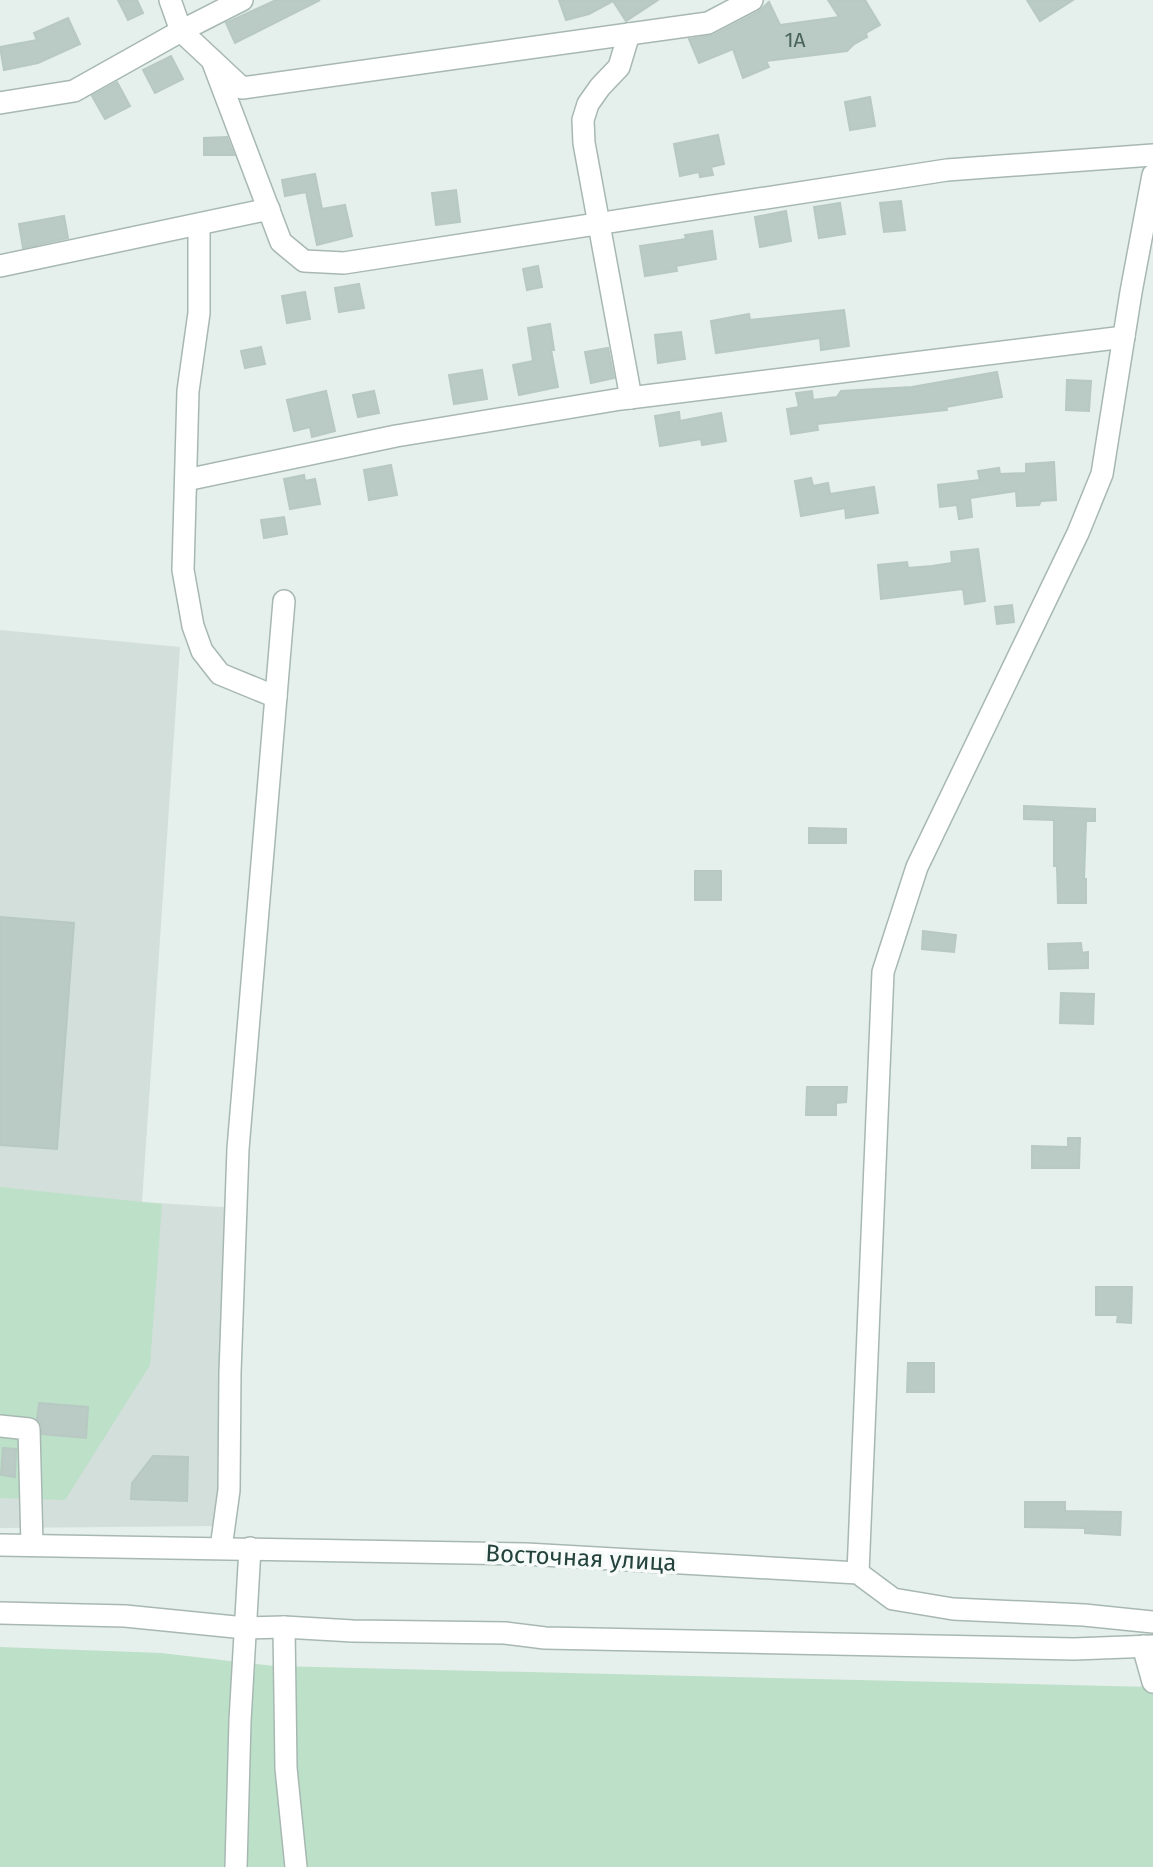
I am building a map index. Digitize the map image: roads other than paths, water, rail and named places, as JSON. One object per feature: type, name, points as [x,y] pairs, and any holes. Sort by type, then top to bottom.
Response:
[{"type":"street","points":[[170,0],[181,31],[242,88],[708,23],[752,0]]},
{"type":"street","points":[[0,103],[74,91],[243,0]]},
{"type":"street","points":[[629,34],[619,67],[588,104],[583,120],[584,144],[631,398]]},
{"type":"street","points":[[212,60],[281,242],[303,261],[344,263],[947,170],[1153,155]]},
{"type":"street","points":[[1153,175],[1102,474],[1078,533],[917,867],[883,972],[858,1573],[893,1599],[953,1609],[1084,1615],[1153,1622]]},
{"type":"street","points":[[0,266],[269,209]]},
{"type":"street","points":[[199,224],[200,313],[187,391],[183,570],[193,626],[202,651],[220,674],[276,697]]},
{"type":"street","points":[[186,480],[396,436],[631,398],[1124,337]]},
{"type":"street","points":[[221,1548],[229,1490],[230,1373],[239,1149],[284,601]]},
{"type":"street","points":[[0,1426],[29,1429],[32,1545]]},
{"type":"street","name":"Восточная улица","points":[[0,1545],[526,1554],[858,1573]]},
{"type":"street","points":[[236,1867],[250,1548]]},
{"type":"street","points":[[0,1613],[125,1616],[245,1628],[1074,1649],[1150,1661]]},
{"type":"street","points":[[284,1627],[286,1768],[296,1867]]}]
